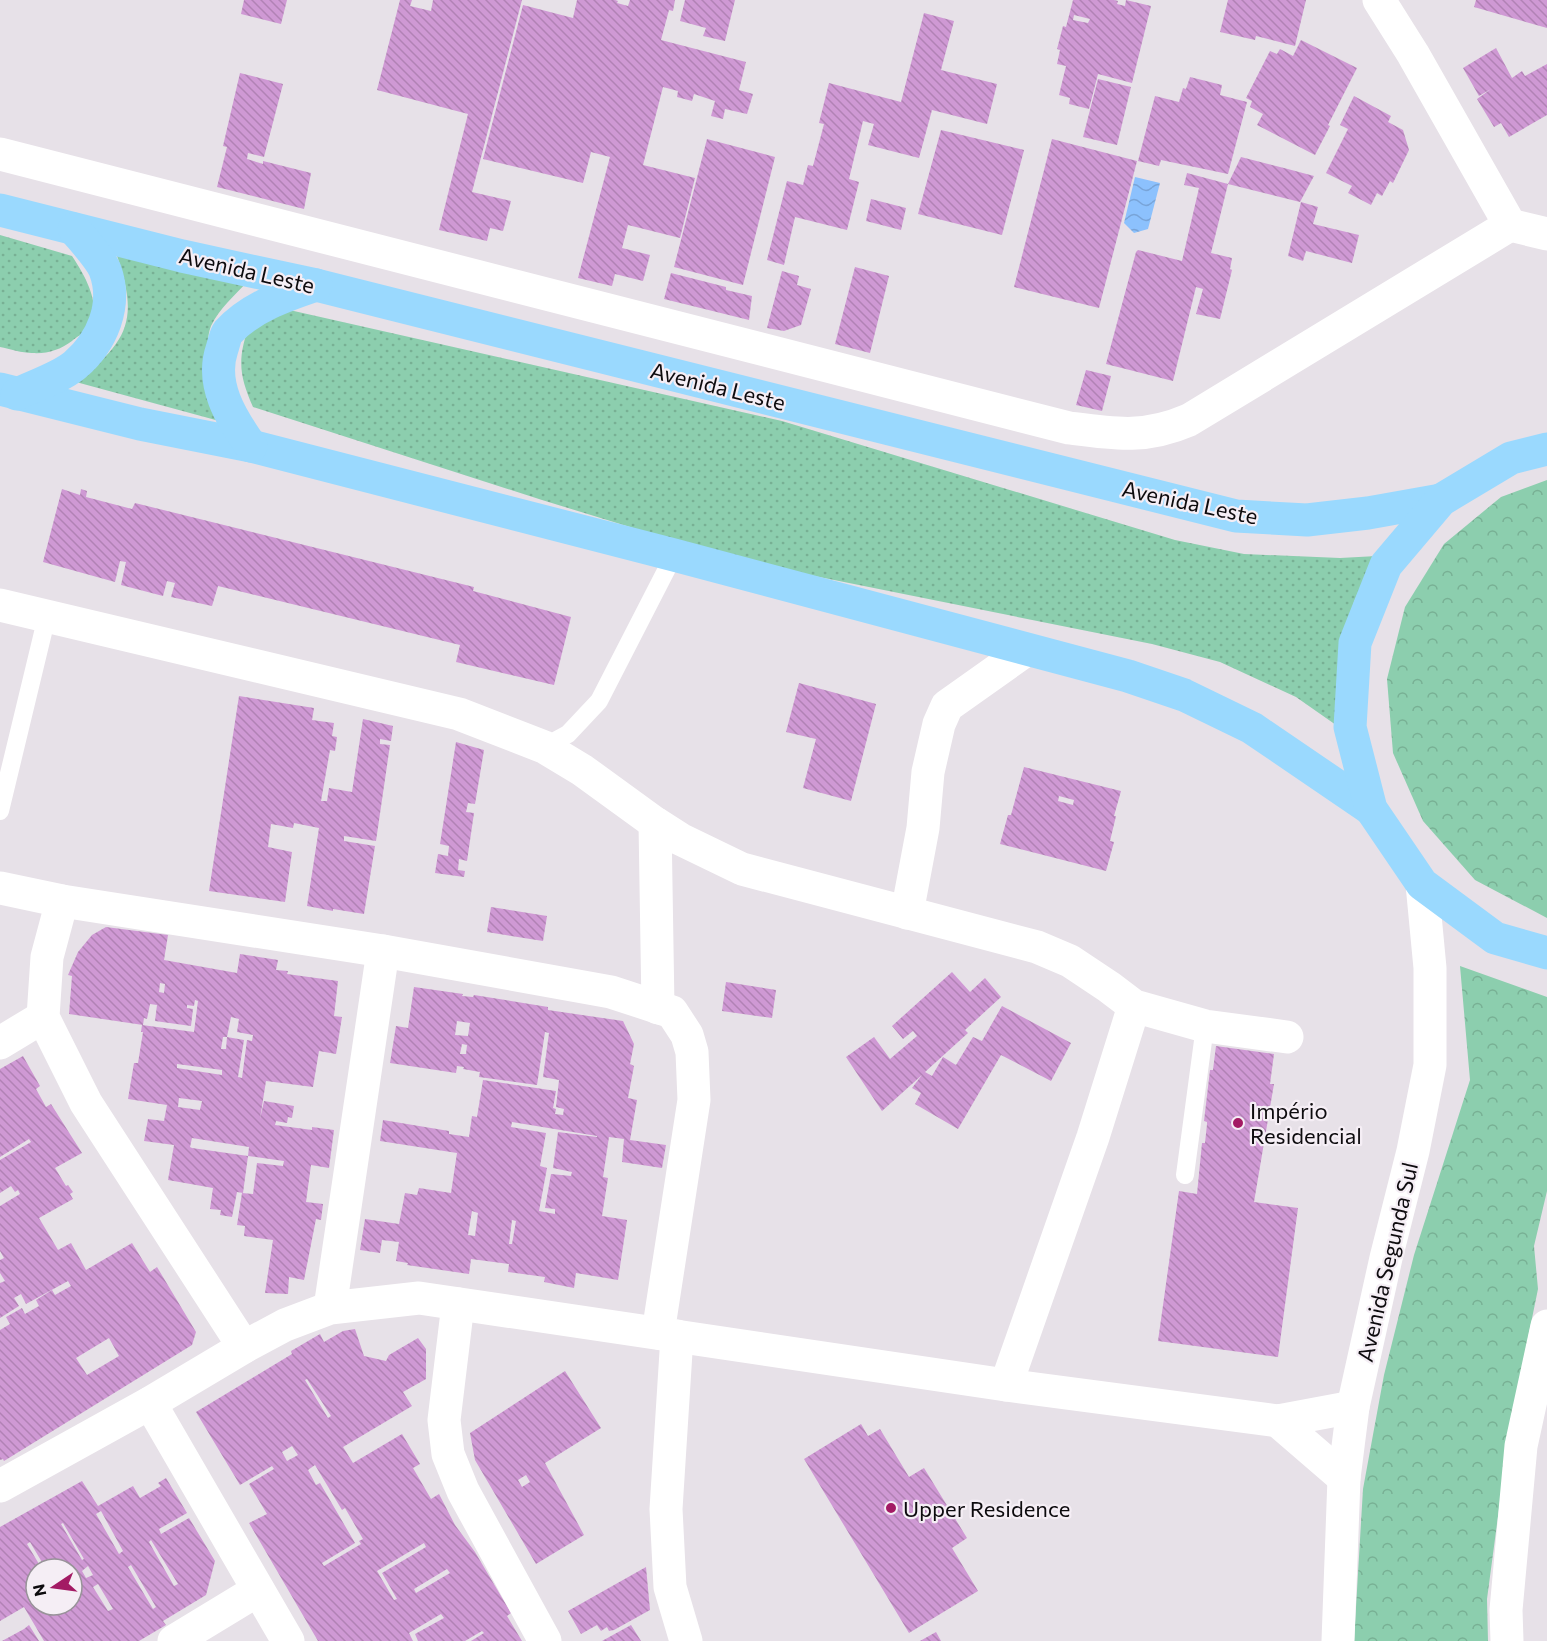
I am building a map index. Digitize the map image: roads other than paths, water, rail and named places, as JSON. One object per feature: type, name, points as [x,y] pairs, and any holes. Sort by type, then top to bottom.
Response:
[{"type":"main road","name":"Avenida Leste","points":[[0,210],[316,285],[1236,516],[1308,520],[1368,513],[1441,500]]},
{"type":"main road","points":[[9,391],[75,366],[95,343],[107,322],[109,294],[104,269],[74,229]]},
{"type":"main road","points":[[251,446],[226,408],[221,386],[218,360],[227,334],[245,317],[280,297],[316,285]]},
{"type":"main road","points":[[9,391],[140,424],[251,446],[674,555],[1128,676],[1184,695],[1252,728],[1371,809]]},
{"type":"main road","points":[[1547,449],[1511,458],[1441,500],[1386,564],[1354,643],[1350,727],[1371,809],[1422,884],[1495,938],[1547,953]]},
{"type":"street","points":[[1378,0],[1413,54],[1510,225]]},
{"type":"street","points":[[0,154],[1069,428],[1120,434],[1151,433],[1170,429],[1189,420],[1510,225],[1547,234]]},
{"type":"street","points":[[0,605],[459,714],[544,747],[582,770],[680,839],[742,868],[1037,947],[1070,961],[1134,1006],[1205,1026],[1287,1037]]},
{"type":"street","points":[[907,914],[923,828],[928,772],[939,724],[947,706],[1026,650]]},
{"type":"street","points":[[655,823],[658,1008]]},
{"type":"street","name":"Avenida Segunda Sul","points":[[1338,1641],[1344,1478],[1353,1407],[1413,1150],[1430,1065],[1430,968],[1422,884]]},
{"type":"street","points":[[0,888],[62,901],[383,951],[611,992],[672,1012],[687,1035],[692,1052],[694,1100],[668,1334],[666,1509],[670,1587],[686,1641]]},
{"type":"street","points":[[62,901],[48,957],[43,1017],[86,1102],[244,1347]]},
{"type":"street","points":[[330,1308],[383,951]]},
{"type":"street","points":[[1006,1385],[1093,1137],[1134,1006]]},
{"type":"street","points":[[0,1043],[43,1017]]},
{"type":"street","points":[[0,1486],[285,1325],[330,1308],[419,1298],[1006,1385],[1278,1421],[1353,1407]]},
{"type":"street","points":[[458,1304],[444,1420],[448,1454],[463,1491],[545,1641]]},
{"type":"street","points":[[1507,1641],[1506,1610],[1521,1446],[1547,1326]]},
{"type":"street","points":[[150,1403],[288,1641]]},
{"type":"street","points":[[1278,1421],[1344,1478]]},
{"type":"street","points":[[174,1641],[258,1590]]},
{"type":"lane","points":[[544,747],[568,734],[599,701],[674,555]]},
{"type":"lane","points":[[0,811],[46,616]]},
{"type":"lane","points":[[1185,1175],[1205,1026]]},
{"type":"water","points":[[1135,177],[1160,183],[1148,229],[1134,233],[1124,223]]},
{"type":"place","name":"Império Residencial","points":[[1238,1123]]},
{"type":"place","name":"Upper Residence","points":[[891,1508]]}]
